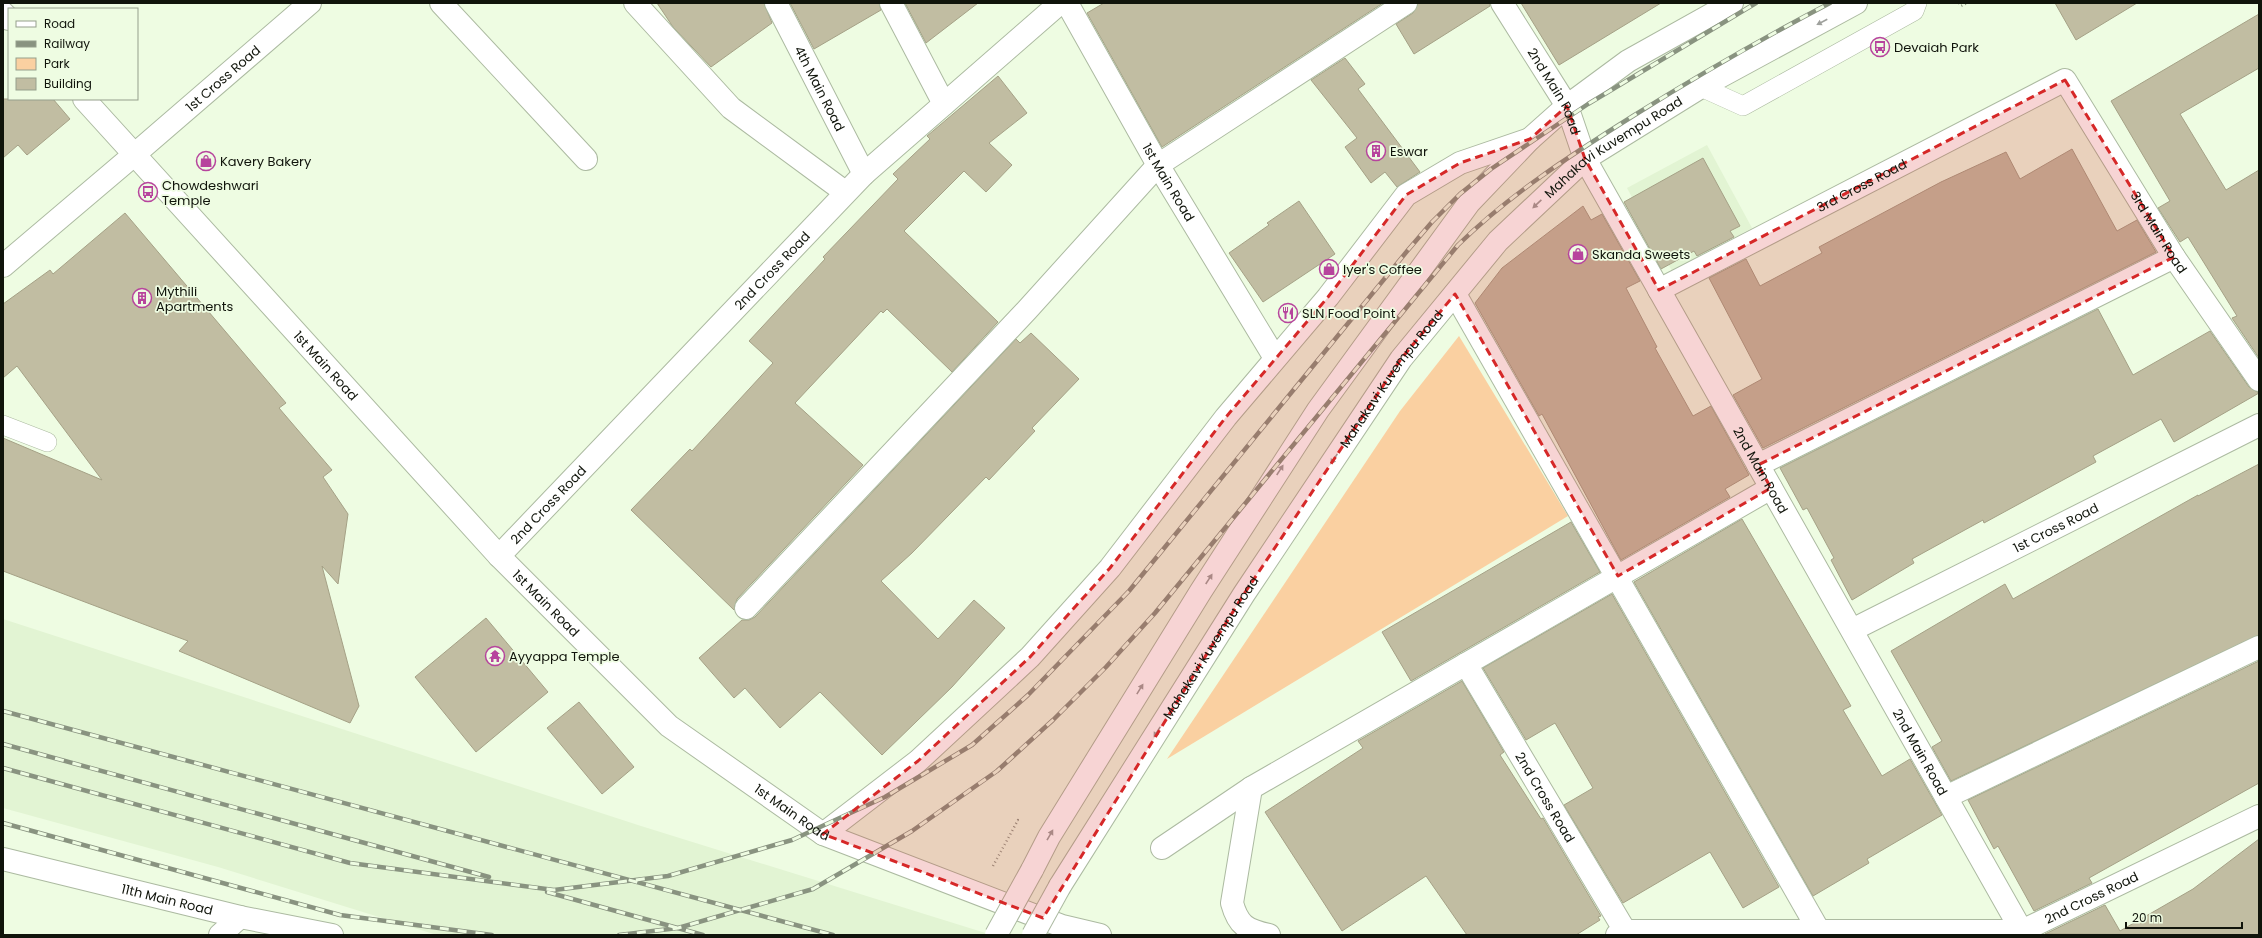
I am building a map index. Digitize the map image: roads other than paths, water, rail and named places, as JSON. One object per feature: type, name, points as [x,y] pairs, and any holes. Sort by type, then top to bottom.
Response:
[{"type":"street","name":"1st Cross Road","points":[[3,266],[310,3]]},
{"type":"street","points":[[441,3],[586,160]]},
{"type":"street","points":[[635,3],[732,108],[846,192]]},
{"type":"street","name":"4th Main Road","points":[[776,3],[864,174]]},
{"type":"street","points":[[891,3],[944,104]]},
{"type":"street","name":"2nd Cross Road","points":[[499,556],[864,174],[1060,3]]},
{"type":"street","name":"1st Main Road","points":[[1067,3],[1158,165],[1275,358]]},
{"type":"street","points":[[746,608],[1026,310],[1158,165],[1406,3]]},
{"type":"street","name":"2nd Main Road","points":[[1502,3],[1567,106],[1585,159],[2023,933]]},
{"type":"street","points":[[996,935],[1049,837],[1201,591],[1318,410],[1469,203],[1530,139],[1567,106],[1628,60],[1732,3]]},
{"type":"street","name":"Mahakavi Kuvempu Road","points":[[1033,935],[1060,886],[1244,594],[1401,359],[1498,241],[1585,159],[1701,87],[1856,3]]},
{"type":"street","name":"3rd Main Road","points":[[2065,80],[2174,257],[2259,380]]},
{"type":"street","name":"3rd Cross Road","points":[[1659,290],[2065,80]]},
{"type":"street","name":"1st Main Road","points":[[85,100],[499,556],[669,726],[823,834],[1062,926],[1100,935]]},
{"type":"street","points":[[823,834],[918,761],[1030,657],[1110,568],[1226,417],[1328,297],[1406,195],[1460,163],[1530,139]]},
{"type":"street","points":[[1758,466],[2174,257]]},
{"type":"street","points":[[1455,294],[1618,576],[1820,931]]},
{"type":"street","name":"1st Cross Road","points":[[1852,630],[2259,424]]},
{"type":"street","points":[[1162,848],[1250,788],[1771,488]]},
{"type":"street","points":[[1946,797],[2259,647]]},
{"type":"street","name":"2nd Cross Road","points":[[1466,664],[1621,933],[1820,931],[2023,933],[2259,816]]},
{"type":"street","points":[[1250,788],[1232,903],[1237,920],[1252,932],[1269,935]]},
{"type":"street","name":"11th Main Road","points":[[3,859],[240,917],[332,935]]},
{"type":"street","points":[[220,935],[240,917]]},
{"type":"lane","points":[[1701,87],[1743,106],[1914,11],[1917,3]]},
{"type":"lane","points":[[3,425],[47,442]]},
{"type":"railway","points":[[3,768],[350,863],[554,890],[668,876],[792,840],[885,797],[972,745],[1028,695],[1129,591],[1408,250],[1432,222],[1460,194],[1491,169],[1588,104],[1756,3]]},
{"type":"railway","points":[[619,935],[678,928],[813,889],[912,831],[997,771],[1053,720],[1106,667],[1155,613],[1458,245],[1478,226],[1542,176],[1681,86],[1830,3]]},
{"type":"railway","points":[[3,711],[833,935]]},
{"type":"railway","points":[[3,744],[489,877]]},
{"type":"railway","points":[[3,823],[340,915],[492,935]]},
{"type":"railway","points":[[547,892],[703,935]]},
{"type":"place","name":"Devaiah Park","points":[[1880,47]]},
{"type":"place","name":"Eswar","points":[[1376,151]]},
{"type":"place","name":"Kavery Bakery","points":[[206,161]]},
{"type":"place","name":"Chowdeshwari Temple","points":[[148,192]]},
{"type":"place","name":"Skanda Sweets","points":[[1578,254]]},
{"type":"place","name":"Iyer's Coffee","points":[[1329,269]]},
{"type":"place","name":"Mythili Apartments","points":[[142,298]]},
{"type":"place","name":"SLN Food Point","points":[[1288,313]]},
{"type":"place","name":"Ayyappa Temple","points":[[495,656]]}]
